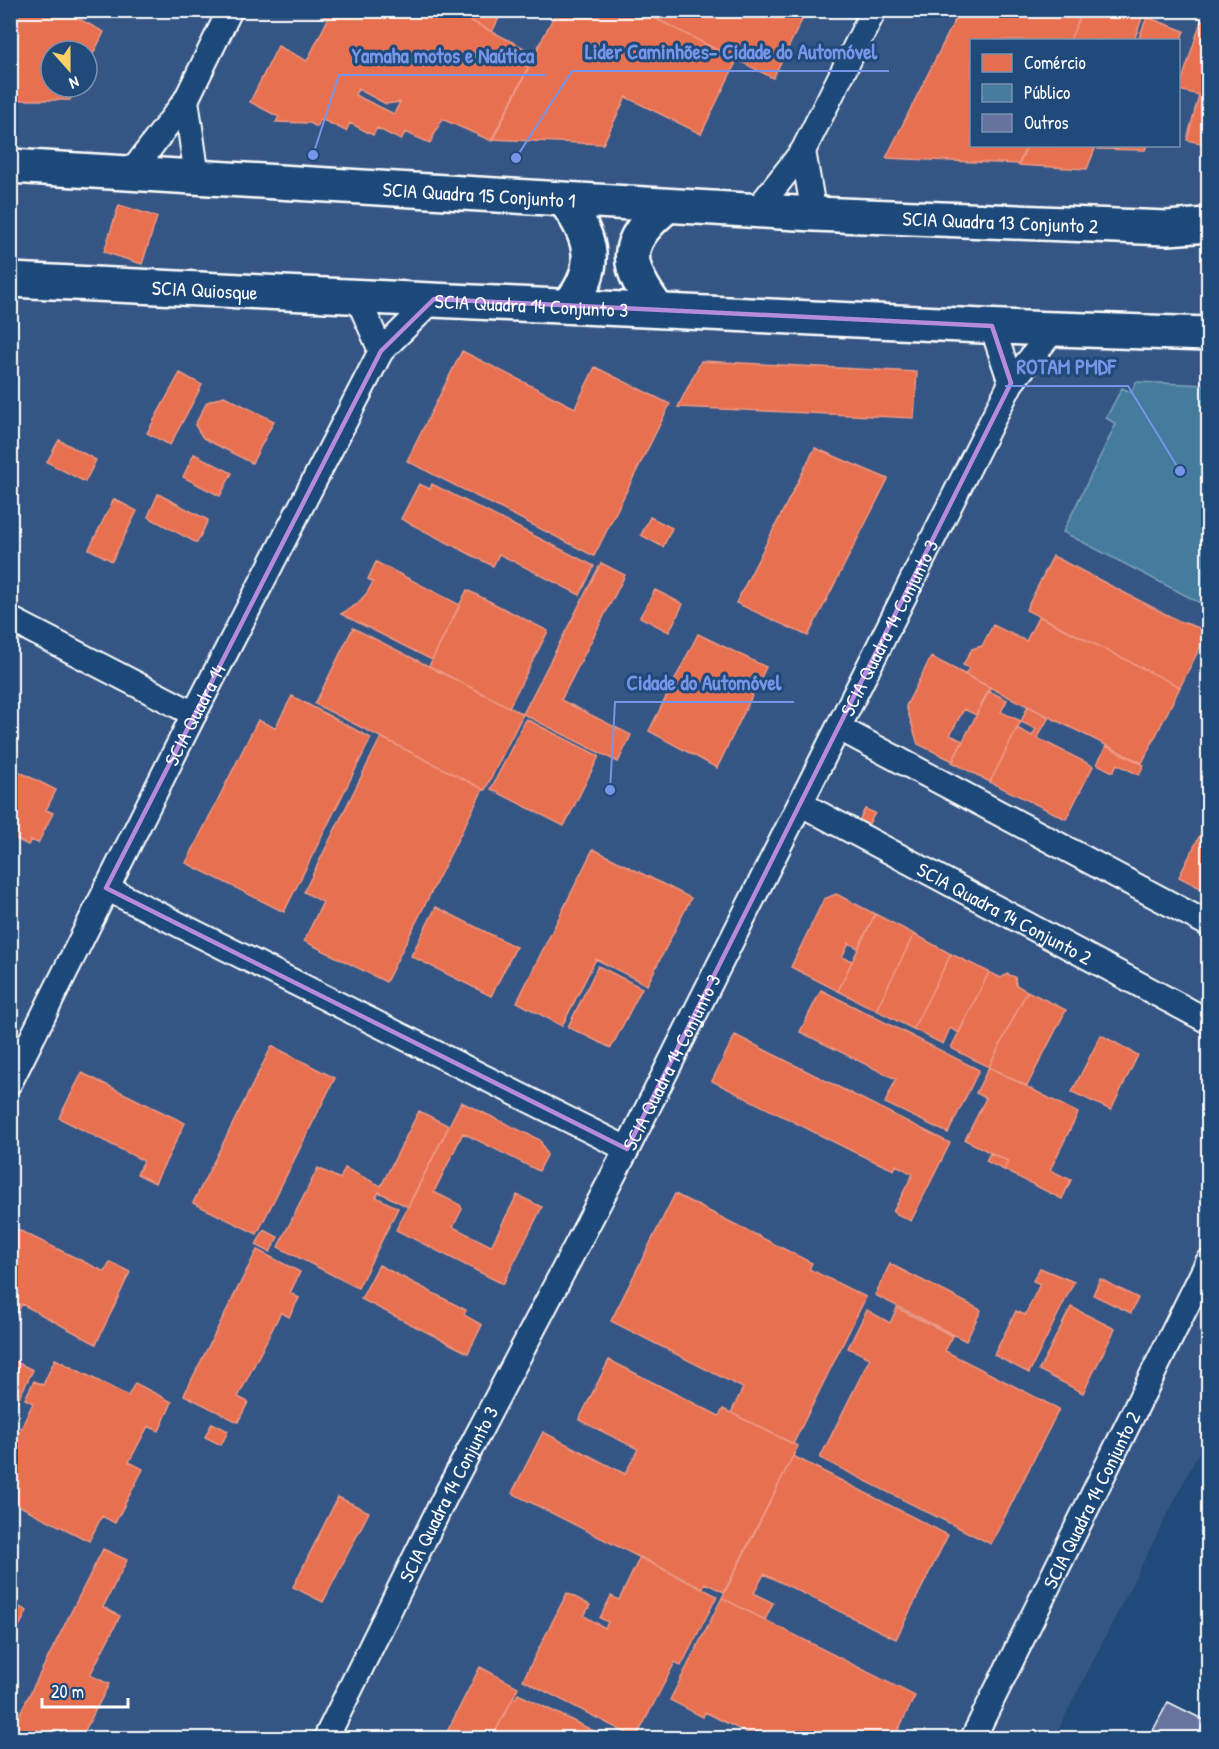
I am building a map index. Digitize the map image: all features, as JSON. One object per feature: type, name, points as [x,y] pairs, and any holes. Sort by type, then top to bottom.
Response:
[{"type":"main road","name":"SCIA Quadra 15 Conjunto 1","points":[[10,166],[802,214]]},
{"type":"main road","points":[[565,201],[580,221],[589,246],[589,273],[580,293],[568,306]]},
{"type":"main road","points":[[658,310],[639,286],[632,266],[634,241],[645,223],[667,206]]},
{"type":"main road","name":"SCIA Quadra 13 Conjunto 2","points":[[802,214],[1167,228],[1209,225]]},
{"type":"main road","name":"SCIA Quiosque","points":[[10,280],[399,297]]},
{"type":"main road","name":"SCIA Quadra 14 Conjunto 3","points":[[399,297],[993,326],[1209,334]]},
{"type":"street","points":[[131,173],[186,100],[230,10]]},
{"type":"street","points":[[756,211],[803,151],[874,10]]},
{"type":"street","points":[[182,176],[186,100]]},
{"type":"street","points":[[802,214],[803,151]]},
{"type":"street","points":[[357,296],[381,351]]},
{"type":"street","name":"SCIA Quadra 14","points":[[10,1082],[194,714],[381,351],[434,300]]},
{"type":"street","points":[[993,326],[1011,383]]},
{"type":"street","name":"SCIA Quadra 14 Conjunto 3","points":[[326,1738],[444,1499],[627,1149],[1040,328]]},
{"type":"street","points":[[10,619],[194,714]]},
{"type":"street","points":[[839,728],[1209,924]]},
{"type":"street","name":"SCIA Quadra 14 Conjunto 2","points":[[801,804],[1209,1021]]},
{"type":"street","points":[[106,888],[627,1149]]},
{"type":"street","name":"SCIA Quadra 14 Conjunto 2","points":[[972,1738],[1209,1262]]},
{"type":"highlighted area","points":[[434,299],[992,326],[1011,383],[627,1149],[106,888],[381,351]]},
{"type":"shaded area","points":[[11,11],[1208,11],[1208,1434],[1054,1738],[11,1738]]},
{"type":"building: Comércio","points":[[10,10],[62,10],[104,32],[99,42],[99,39],[39,39],[39,99],[70,100],[10,100]]},
{"type":"building: Comércio","points":[[314,10],[450,10],[524,48],[517,61],[529,67],[492,141],[442,119],[430,143],[405,132],[401,140],[377,128],[373,135],[350,123],[346,131],[321,119],[317,127],[310,123],[276,122],[279,117],[250,102],[278,46],[307,61],[328,19]],"holes":[[[358,89],[386,104],[400,102],[394,114],[355,95]]]},
{"type":"building: Comércio","points":[[450,10],[503,10],[492,32]]},
{"type":"building: Comércio","points":[[557,10],[639,10],[737,60],[701,134],[626,97],[603,144],[492,139]]},
{"type":"building: Comércio","points":[[639,10],[807,10],[773,78]]},
{"type":"building: Comércio","points":[[960,10],[1083,10],[1070,39],[970,39],[970,147],[1027,147],[1019,164],[886,158]]},
{"type":"building: Comércio","points":[[1083,10],[1145,10],[1134,39],[1070,39]]},
{"type":"building: Comércio","points":[[1147,17],[1184,31],[1180,42],[1180,39],[1138,39]]},
{"type":"building: Comércio","points":[[1201,21],[1208,22],[1208,145],[1187,140],[1199,95],[1180,90]]},
{"type":"building: Comércio","points":[[1027,147],[1096,147],[1087,169],[1018,165]]},
{"type":"building: Comércio","points":[[1099,147],[1146,147],[1145,150],[1098,149]]},
{"type":"building: Comércio","points":[[119,205],[157,217],[142,264],[104,252]]},
{"type":"building: Comércio","points":[[462,351],[575,408],[595,367],[670,404],[594,556],[407,461]]},
{"type":"building: Comércio","points":[[701,361],[917,372],[914,418],[678,407]]},
{"type":"building: Comércio","points":[[180,373],[202,385],[170,445],[147,433]]},
{"type":"building: Comércio","points":[[224,396],[274,421],[252,463],[203,438],[195,425],[207,402]]},
{"type":"building: Comércio","points":[[59,440],[96,460],[85,482],[47,462]]},
{"type":"building: Comércio","points":[[815,448],[888,479],[808,636],[736,603]]},
{"type":"building: Comércio","points":[[194,454],[232,473],[220,496],[183,477]]},
{"type":"building: Comércio","points":[[419,484],[430,489],[432,484],[594,566],[580,595],[499,554],[493,566],[401,519]]},
{"type":"building: Comércio","points":[[158,494],[208,520],[197,543],[148,517]]},
{"type":"building: Comércio","points":[[114,499],[137,511],[112,561],[89,549]]},
{"type":"building: Comércio","points":[[650,517],[672,528],[663,547],[641,535]]},
{"type":"building: Comércio","points":[[1053,556],[1179,621],[1208,631],[1180,687],[1026,610]]},
{"type":"building: Comércio","points":[[376,562],[460,605],[432,660],[341,614],[356,605],[367,593],[373,582],[368,579]]},
{"type":"building: Comércio","points":[[601,563],[625,575],[561,700],[631,735],[618,762],[523,714]]},
{"type":"building: Comércio","points":[[467,590],[548,631],[509,707],[429,666]]},
{"type":"building: Comércio","points":[[655,590],[683,604],[669,632],[640,617]]},
{"type":"building: Comércio","points":[[1039,616],[1180,687],[1142,763],[965,675],[969,668],[963,665],[972,649],[982,646],[993,625],[1026,641]]},
{"type":"building: Comércio","points":[[353,628],[523,714],[485,790],[315,704]]},
{"type":"building: Comércio","points":[[698,634],[766,667],[717,768],[649,731]]},
{"type":"building: Comércio","points":[[931,657],[990,687],[976,715],[964,709],[950,735],[963,741],[953,761],[918,744],[906,706]]},
{"type":"building: Comércio","points":[[989,691],[1007,700],[1001,712],[1021,721],[990,782],[952,762]]},
{"type":"building: Comércio","points":[[292,696],[371,738],[284,912],[186,863],[258,720],[275,728]]},
{"type":"building: Comércio","points":[[1028,706],[1049,717],[1037,738],[1093,766],[1066,819],[990,782],[1017,728],[1032,736],[1036,729],[1021,722]]},
{"type":"building: Comércio","points":[[526,719],[599,756],[564,826],[491,789]]},
{"type":"building: Comércio","points":[[381,737],[483,789],[386,982],[304,941],[323,902],[304,892]]},
{"type":"building: Comércio","points":[[1106,746],[1144,765],[1139,775],[1117,764],[1113,772],[1097,764]]},
{"type":"building: Comércio","points":[[10,767],[56,790],[46,810],[53,813],[38,843],[31,840],[28,845],[10,836]]},
{"type":"building: Comércio","points":[[865,809],[875,813],[868,825],[859,821]]},
{"type":"building: Comércio","points":[[1208,819],[1208,892],[1179,877]]},
{"type":"building: Comércio","points":[[593,849],[691,898],[647,985],[596,959],[562,1026],[517,1002]]},
{"type":"building: Comércio","points":[[836,894],[875,914],[858,948],[849,943],[842,957],[852,961],[838,991],[791,967],[824,899]]},
{"type":"building: Comércio","points":[[436,907],[516,947],[491,996],[411,956]]},
{"type":"building: Comércio","points":[[875,914],[914,934],[876,1010],[838,991]]},
{"type":"building: Comércio","points":[[914,934],[951,954],[913,1029],[876,1010]]},
{"type":"building: Comércio","points":[[951,954],[989,972],[959,1033],[950,1028],[943,1044],[913,1029]]},
{"type":"building: Comércio","points":[[598,966],[642,988],[611,1048],[568,1027]]},
{"type":"building: Comércio","points":[[989,972],[1001,978],[1007,974],[1015,977],[1016,985],[1027,991],[989,1067],[951,1048]]},
{"type":"building: Comércio","points":[[821,990],[979,1070],[948,1133],[885,1103],[896,1079],[800,1032]]},
{"type":"building: Comércio","points":[[1027,991],[1066,1010],[1027,1086],[989,1067]]},
{"type":"building: Comércio","points":[[735,1035],[950,1143],[911,1221],[893,1212],[913,1174],[896,1165],[894,1170],[854,1152],[712,1081]]},
{"type":"building: Comércio","points":[[1101,1035],[1138,1055],[1111,1110],[1072,1092]]},
{"type":"building: Comércio","points":[[272,1046],[335,1078],[257,1234],[193,1203]]},
{"type":"building: Comércio","points":[[989,1067],[1078,1113],[1050,1170],[1071,1180],[1062,1199],[1004,1170],[1008,1161],[965,1140],[986,1098],[976,1093]]},
{"type":"building: Comércio","points":[[82,1073],[185,1123],[155,1183],[137,1174],[144,1161],[59,1118]]},
{"type":"building: Comércio","points":[[461,1102],[540,1140],[547,1155],[539,1171],[463,1133],[434,1192],[460,1205],[462,1209],[453,1227],[491,1246],[517,1195],[542,1207],[503,1284],[396,1230]]},
{"type":"building: Comércio","points":[[419,1111],[449,1126],[408,1207],[379,1192],[376,1197],[398,1208],[358,1288],[278,1247],[318,1168],[340,1179],[345,1168],[381,1186]]},
{"type":"building: Comércio","points":[[990,1153],[1008,1161],[1004,1170],[986,1161]]},
{"type":"building: Comércio","points":[[675,1194],[812,1263],[809,1269],[866,1297],[793,1444],[731,1413],[743,1388],[611,1321]]},
{"type":"building: Comércio","points":[[10,1226],[105,1272],[110,1262],[130,1272],[96,1344],[22,1304],[16,1315],[10,1312]]},
{"type":"building: Comércio","points":[[264,1230],[278,1237],[270,1252],[256,1245]]},
{"type":"building: Comércio","points":[[257,1250],[300,1272],[290,1293],[299,1298],[289,1317],[281,1312],[238,1397],[248,1402],[238,1422],[184,1395]]},
{"type":"building: Comércio","points":[[890,1264],[981,1310],[966,1341],[875,1295]]},
{"type":"building: Comércio","points":[[379,1265],[466,1310],[464,1315],[482,1325],[468,1353],[361,1299]]},
{"type":"building: Comércio","points":[[1040,1268],[1074,1282],[1029,1373],[994,1355],[1016,1311],[1025,1315],[1040,1284],[1033,1281]]},
{"type":"building: Comércio","points":[[1100,1279],[1138,1298],[1131,1313],[1093,1295]]},
{"type":"building: Comércio","points":[[1071,1307],[1115,1329],[1083,1393],[1039,1370]]},
{"type":"building: Comércio","points":[[897,1308],[953,1336],[945,1351],[1059,1409],[991,1544],[820,1458],[870,1358],[848,1348],[867,1310],[890,1323]]},
{"type":"building: Comércio","points":[[10,1359],[33,1370],[10,1415]]},
{"type":"building: Comércio","points":[[55,1359],[128,1396],[135,1383],[172,1402],[159,1431],[148,1426],[129,1462],[143,1469],[115,1523],[102,1516],[89,1541],[10,1501],[10,1433],[17,1437],[33,1403],[25,1399],[34,1381],[43,1385]]},
{"type":"building: Comércio","points":[[609,1360],[719,1416],[723,1409],[798,1446],[724,1592],[705,1583],[702,1589],[512,1493],[543,1432],[625,1474],[638,1449],[579,1420]]},
{"type":"building: Comércio","points":[[212,1423],[228,1431],[221,1445],[205,1437]]},
{"type":"building: Comércio","points":[[793,1456],[948,1535],[896,1639],[764,1574],[754,1593],[773,1603],[765,1620],[722,1598]]},
{"type":"building: Comércio","points":[[338,1497],[369,1512],[323,1602],[293,1587]]},
{"type":"building: Comércio","points":[[103,1549],[127,1560],[103,1607],[120,1616],[90,1675],[109,1684],[81,1738],[10,1738],[10,1733]]},
{"type":"building: Comércio","points":[[640,1557],[717,1596],[681,1666],[675,1662],[636,1738],[523,1680],[567,1593],[590,1605],[584,1616],[605,1628],[608,1622],[600,1618],[611,1596],[619,1600]]},
{"type":"building: Comércio","points":[[722,1598],[915,1696],[894,1738],[757,1738],[705,1712],[703,1717],[670,1700]]},
{"type":"building: Comércio","points":[[10,1602],[27,1611],[10,1644]]},
{"type":"building: Comércio","points":[[480,1667],[518,1687],[513,1698],[492,1738],[444,1738]]},
{"type":"building: Comércio","points":[[518,1694],[608,1738],[492,1738],[513,1698],[515,1699]]},
{"type":"building: Público","points":[[1136,382],[1208,385],[1208,607],[1063,532],[1116,424],[1106,418],[1122,388],[1131,392]]},
{"type":"building: Outros","points":[[1168,1702],[1208,1722],[1208,1738],[1149,1738]]},
{"type":"place","name":"Yamaha motos e Naútica","points":[[313,155]]},
{"type":"place","name":"Lider Caminhões- Cidade do Automóvel","points":[[516,158]]},
{"type":"place","name":"ROTAM PMDF","points":[[1180,471]]},
{"type":"place","name":"Cidade do Automóvel","points":[[610,790]]}]
